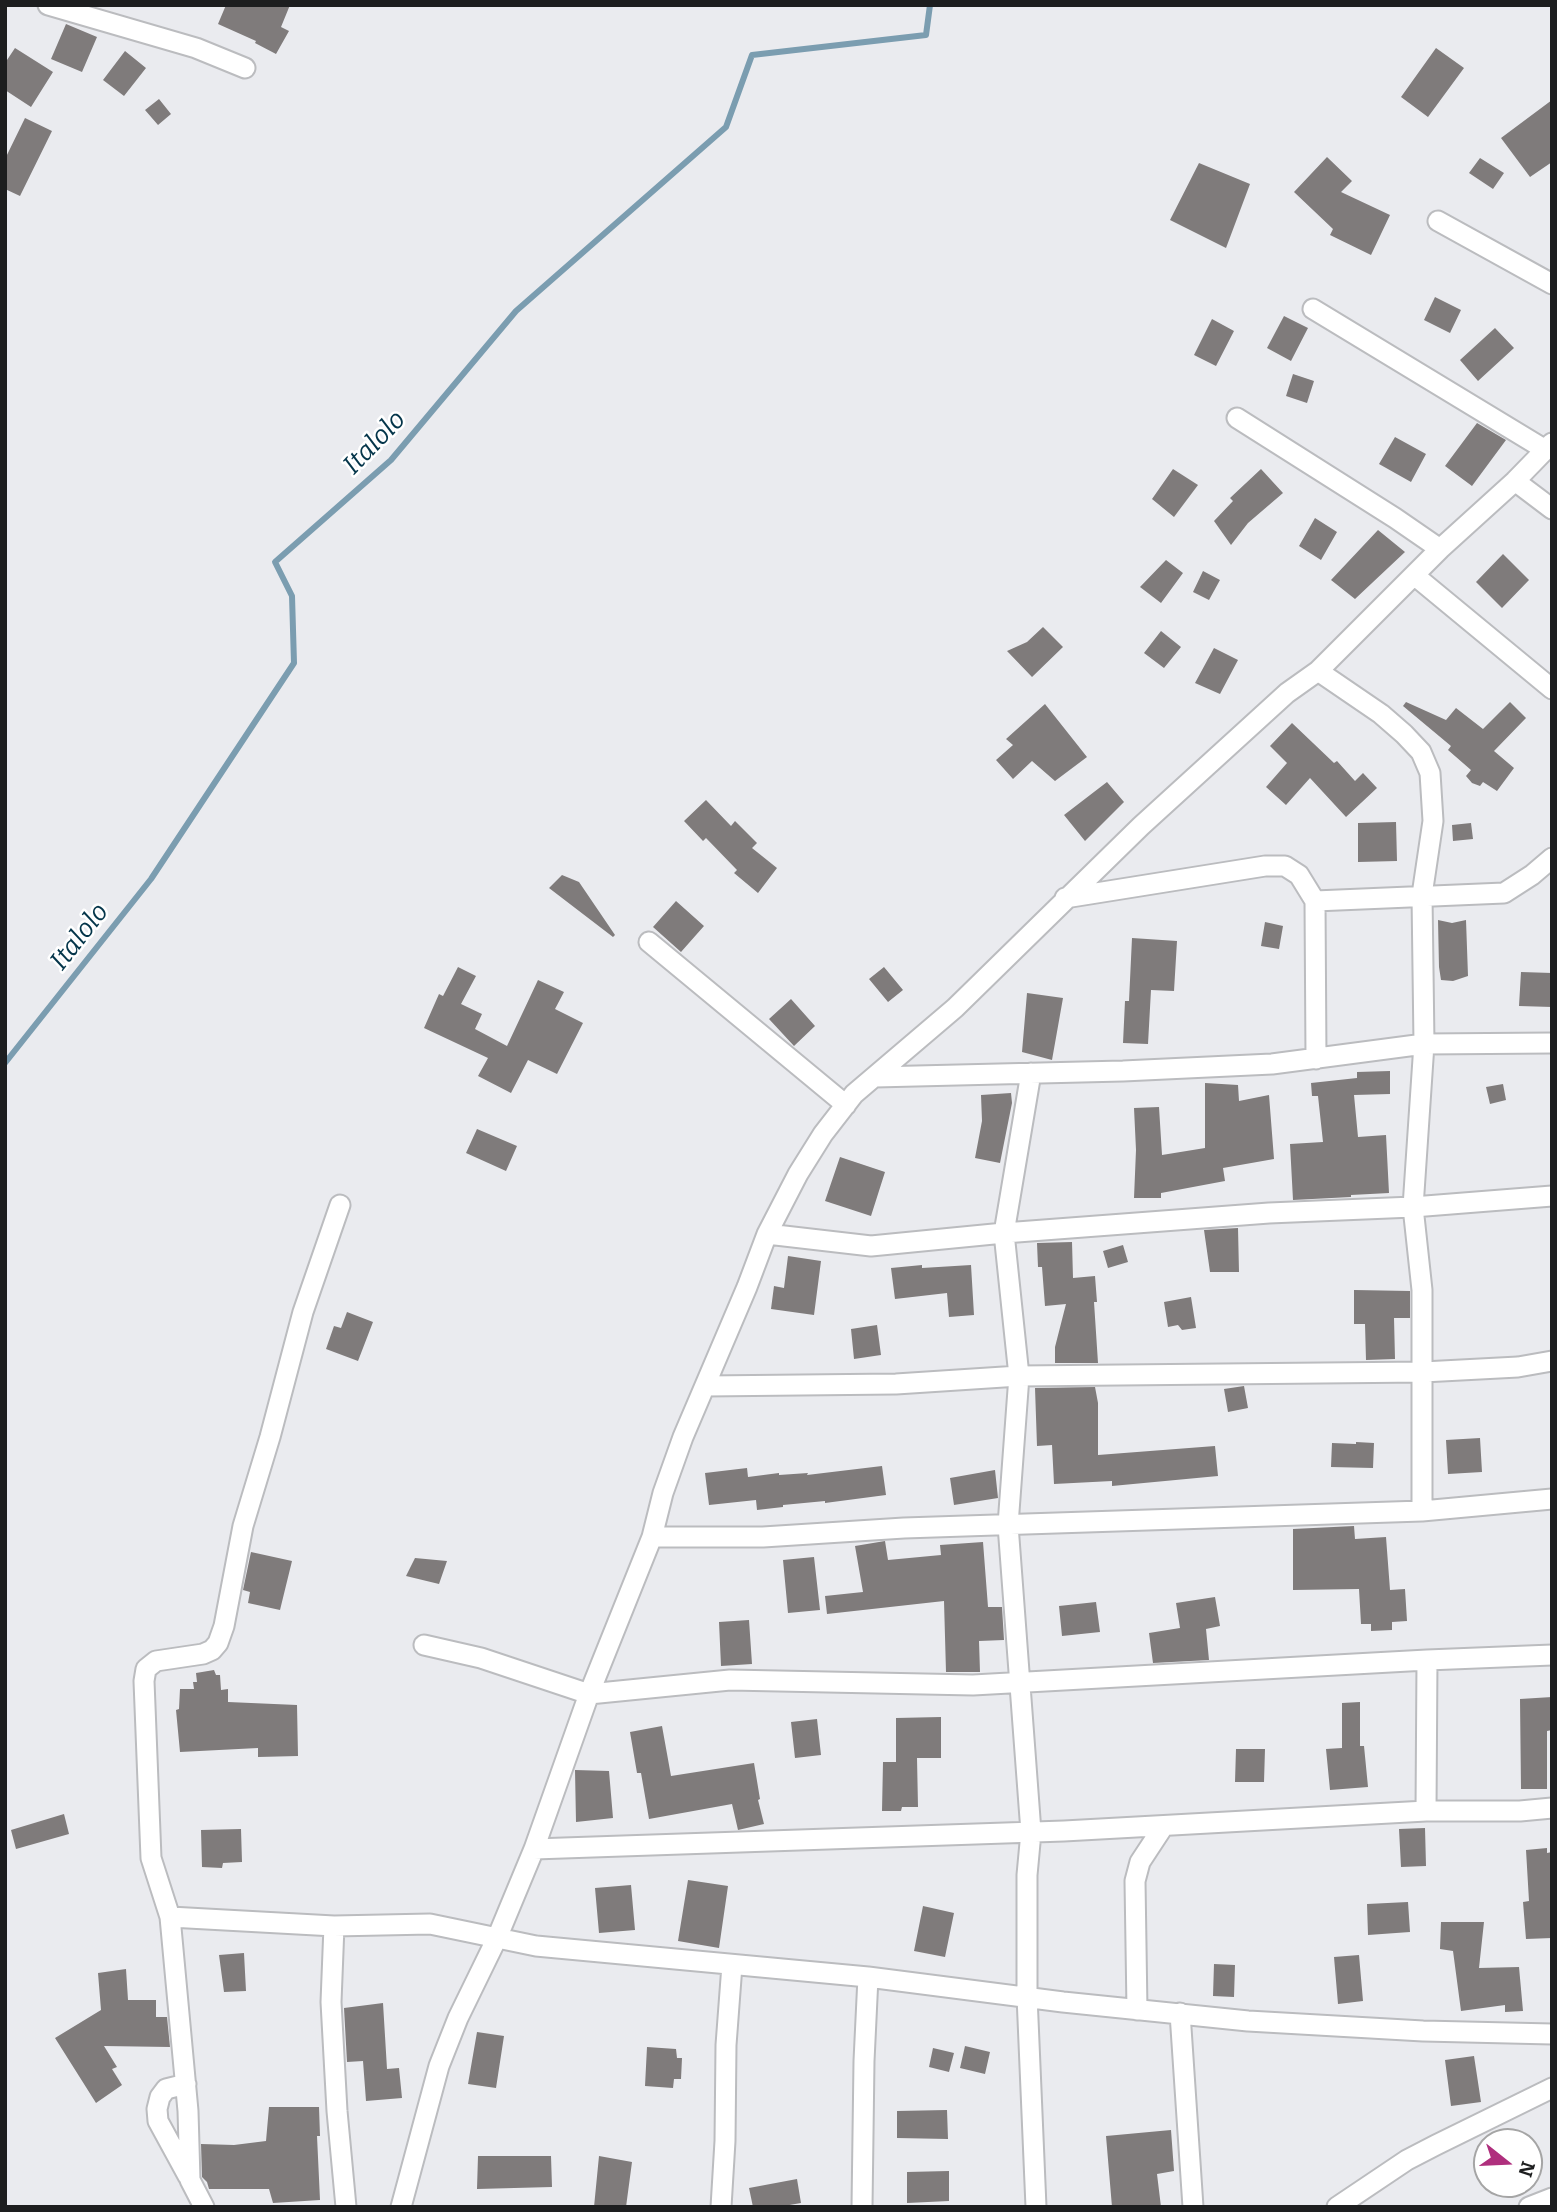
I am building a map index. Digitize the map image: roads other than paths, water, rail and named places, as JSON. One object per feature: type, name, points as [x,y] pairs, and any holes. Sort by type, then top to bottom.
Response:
[{"type":"street","points":[[48,5],[196,48],[245,68]]},
{"type":"street","points":[[1438,220],[1552,284]]},
{"type":"street","points":[[401,2207],[439,2066],[534,1849],[589,1694],[652,1537],[675,1460],[767,1234],[823,1134],[845,1105],[955,1008],[1065,898],[1287,693],[1318,671],[1548,446],[1313,309]]},
{"type":"street","points":[[1237,418],[1440,549]]},
{"type":"street","points":[[1515,481],[1552,509]]},
{"type":"street","points":[[1414,575],[1552,689]]},
{"type":"street","points":[[1318,671],[1381,714],[1421,752],[1430,774],[1433,821],[1422,895],[1424,1044],[1413,1207],[1422,1290],[1422,1511]]},
{"type":"street","points":[[1315,901],[1504,893],[1532,876],[1552,858]]},
{"type":"street","points":[[1065,898],[1285,866],[1298,875],[1315,901],[1316,1059]]},
{"type":"street","points":[[649,942],[845,1105]]},
{"type":"street","points":[[875,1077],[1204,1067],[1316,1059],[1424,1044],[1552,1043]]},
{"type":"street","points":[[1031,1073],[1004,1233],[1019,1376],[1008,1525],[1031,1832],[1027,1875],[1027,1996],[1036,2207]]},
{"type":"street","points":[[767,1234],[872,1246],[1269,1213],[1413,1207],[1552,1196]]},
{"type":"street","points":[[190,2180],[186,2084],[170,1917],[151,1858],[144,1681],[146,1669],[156,1661],[212,1650],[218,1643],[224,1626],[243,1526],[303,1312],[340,1205]]},
{"type":"street","points":[[706,1386],[896,1384],[1019,1376],[1423,1372],[1518,1367],[1552,1361]]},
{"type":"street","points":[[652,1537],[762,1537],[904,1528],[1422,1511],[1552,1499]]},
{"type":"street","points":[[424,1646],[481,1658],[589,1694],[730,1680],[973,1685],[1552,1655]]},
{"type":"street","points":[[1426,1811],[1427,1660]]},
{"type":"street","points":[[534,1849],[1163,1827],[1426,1811],[1520,1811],[1552,1808]]},
{"type":"street","points":[[1137,2010],[1135,1881],[1140,1862],[1163,1827]]},
{"type":"street","points":[[170,1917],[334,1926],[430,1924],[536,1946],[868,1977],[1248,2021],[1423,2031],[1552,2034]]},
{"type":"street","points":[[334,1926],[331,2002],[346,2207]]},
{"type":"street","points":[[721,2207],[726,2045],[732,1965]]},
{"type":"street","points":[[862,2207],[868,1977]]},
{"type":"street","points":[[1180,2013],[1193,2207]]},
{"type":"street","points":[[186,2084],[166,2089],[160,2097],[158,2121],[204,2207]]},
{"type":"street","points":[[1337,2207],[1417,2155],[1552,2088]]},
{"type":"street","points":[[1528,2207],[1552,2198]]},
{"type":"waterway","name":"Italolo","points":[[5,1063],[151,879],[294,663],[292,596],[275,562],[391,460],[516,311],[726,127],[752,55],[926,35],[930,5]]}]
